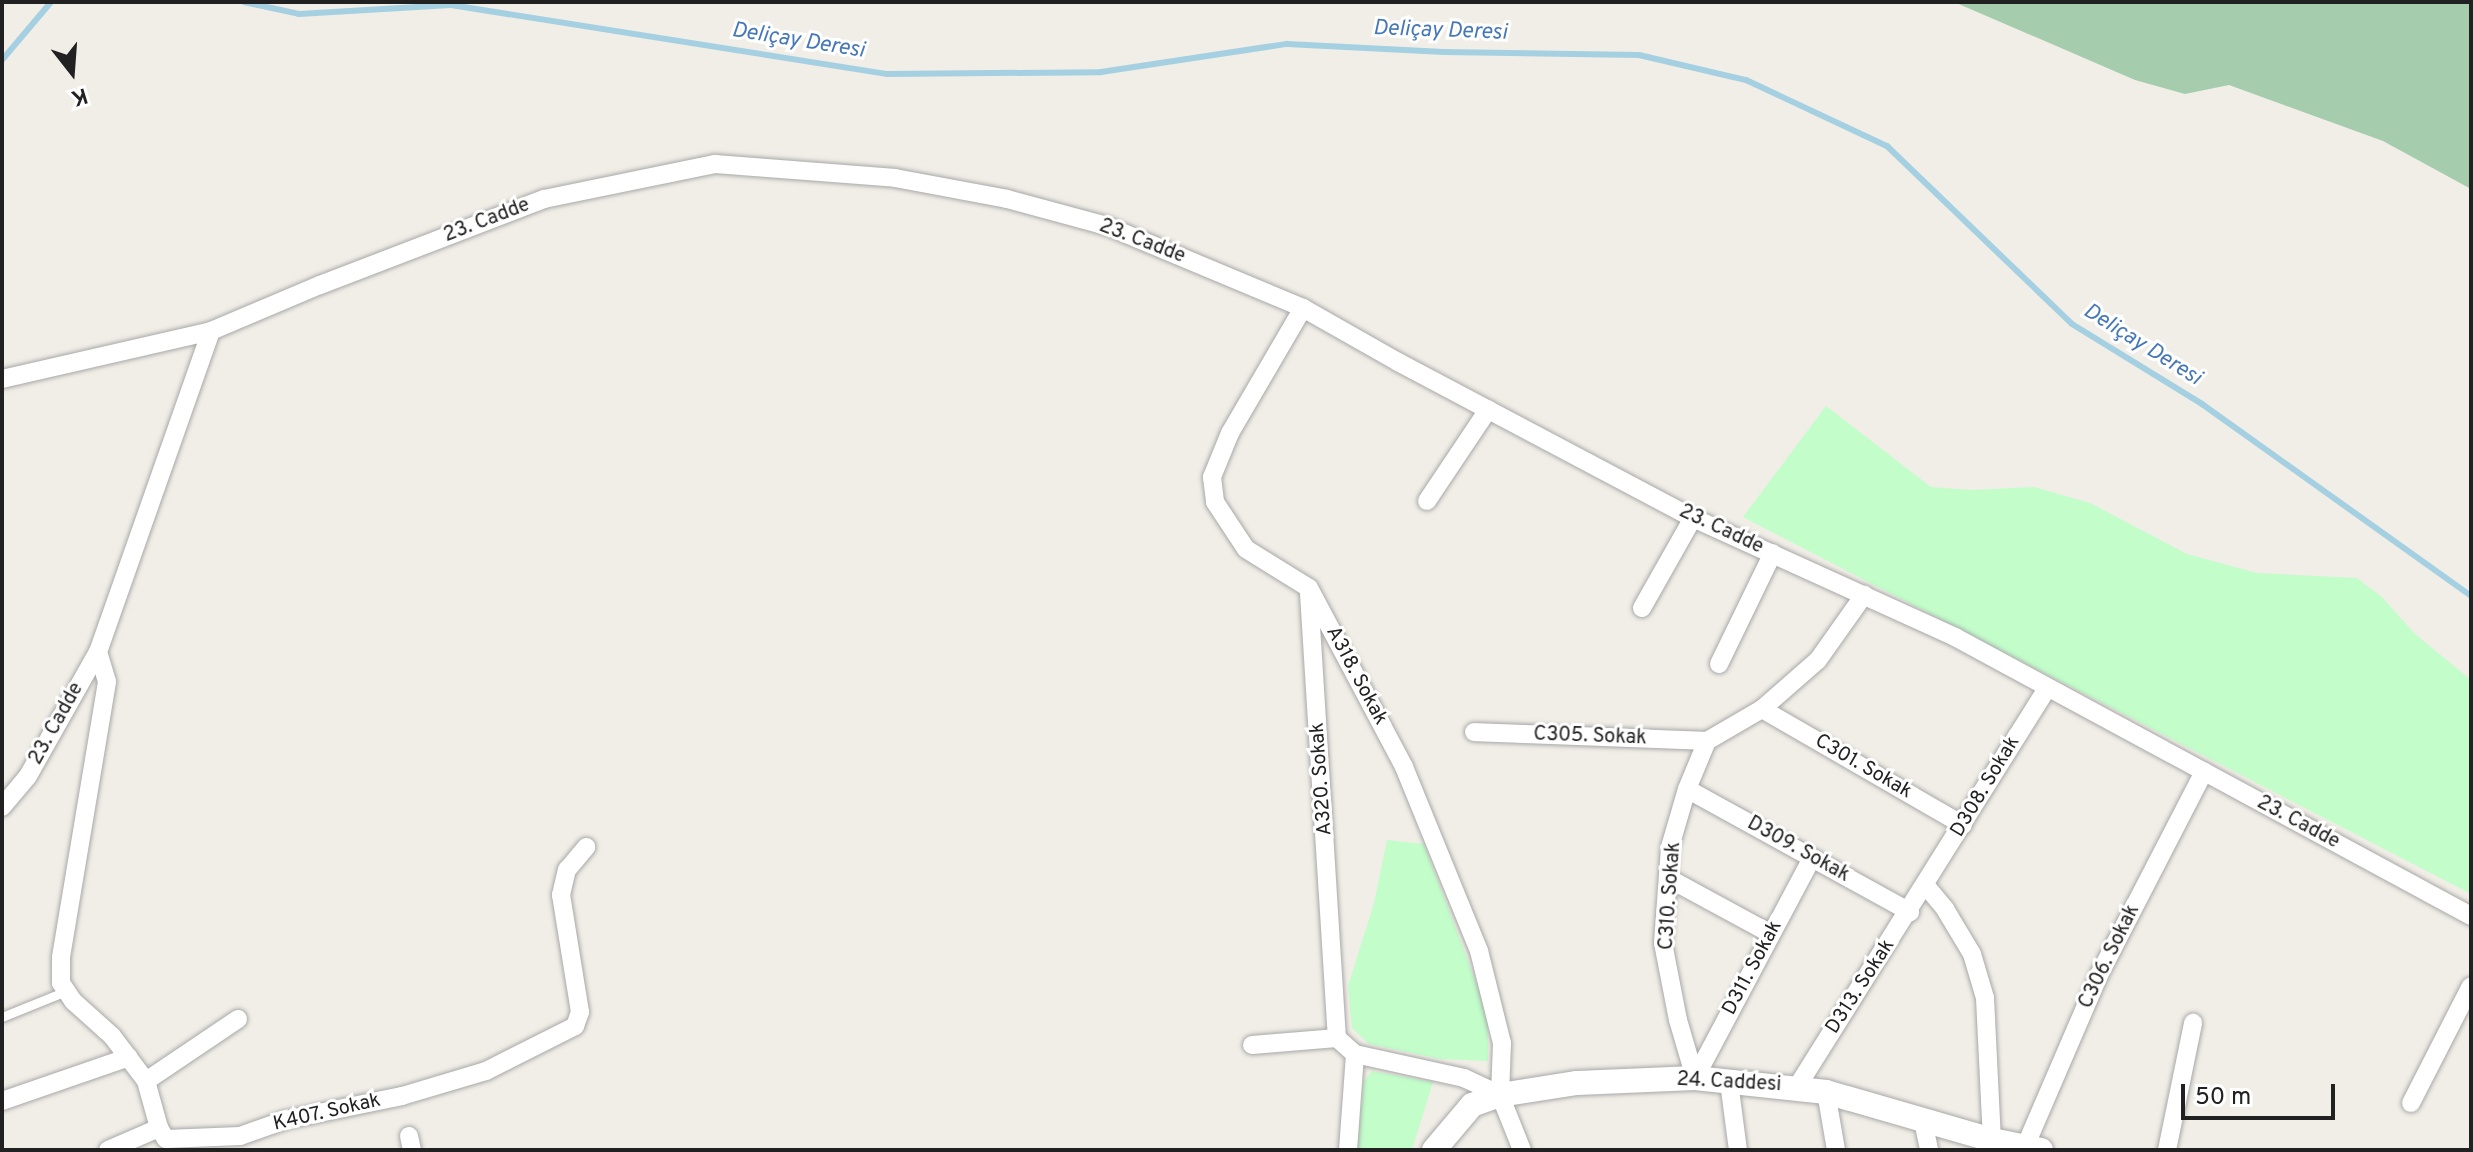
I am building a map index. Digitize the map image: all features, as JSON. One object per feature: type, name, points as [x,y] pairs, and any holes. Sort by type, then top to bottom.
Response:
[{"type":"street","name":"23. Cadde","points":[[2,807],[28,776],[98,652],[211,331],[320,285],[544,199],[715,164],[895,178],[1007,199],[1107,226],[1303,308],[1693,518],[1955,637],[2471,916]]},
{"type":"street","points":[[1303,308],[1230,433],[1212,477],[1215,502],[1246,549],[1309,588]]},
{"type":"street","points":[[2,379],[211,331]]},
{"type":"street","points":[[1427,501],[1488,410]]},
{"type":"street","points":[[1642,608],[1693,518]]},
{"type":"street","points":[[1719,664],[1773,553]]},
{"type":"street","name":"A320. Sokak","points":[[1309,588],[1337,1038]]},
{"type":"street","name":"A318. Sokak","points":[[1309,588],[1404,767],[1479,951],[1502,1043],[1500,1095]]},
{"type":"street","points":[[1707,741],[1762,709],[1818,660],[1864,595]]},
{"type":"street","points":[[98,652],[107,682],[61,958],[61,983],[129,1057],[146,1081],[164,1139],[108,1150]]},
{"type":"street","name":"D308. Sokak","points":[[1926,886],[2047,688]]},
{"type":"street","name":"C301. Sokak","points":[[1762,709],[1963,825]]},
{"type":"street","name":"C305. Sokak","points":[[1474,732],[1707,741]]},
{"type":"street","name":"C310. Sokak","points":[[1695,1078],[1678,1020],[1663,943],[1670,847],[1687,789],[1707,741]]},
{"type":"street","name":"C306. Sokak","points":[[2033,1148],[2099,975],[2204,772]]},
{"type":"street","name":"D309. Sokak","points":[[1687,789],[1910,912]]},
{"type":"street","name":"K407. Sokak","points":[[164,1139],[240,1136],[285,1120],[402,1096],[486,1071],[575,1026],[580,1012],[561,895],[567,870],[586,847]]},
{"type":"street","name":"D311. Sokak","points":[[1695,1078],[1812,858]]},
{"type":"street","points":[[1668,878],[1771,934]]},
{"type":"street","points":[[1926,886],[1945,909],[1972,954],[1985,998],[1992,1140]]},
{"type":"street","name":"D313. Sokak","points":[[1797,1087],[1926,886]]},
{"type":"street","points":[[2411,1103],[2471,986]]},
{"type":"street","points":[[146,1081],[238,1019]]},
{"type":"street","points":[[2167,1150],[2193,1023]]},
{"type":"street","points":[[1252,1045],[1337,1038],[1355,1054],[1464,1078],[1500,1095],[1522,1150]]},
{"type":"street","points":[[1348,1150],[1355,1054]]},
{"type":"street","points":[[2,1101],[129,1057]]},
{"type":"street","name":"24. Caddesi","points":[[1434,1150],[1446,1132],[1472,1105],[1500,1095],[1563,1085],[1695,1078],[1826,1092],[1992,1140],[2033,1148]]},
{"type":"street","points":[[1729,1082],[1738,1150]]},
{"type":"street","points":[[1826,1092],[1836,1150]]},
{"type":"street","points":[[1923,1121],[1929,1150]]},
{"type":"lane","points":[[2,1017],[66,991]]},
{"type":"green space","points":[[1954,2],[2471,2],[2471,189],[2383,141],[2229,85],[2185,94],[2135,80]]},
{"type":"green space","points":[[1826,406],[1931,487],[1972,490],[2034,487],[2090,503],[2187,554],[2257,573],[2357,578],[2382,597],[2414,633],[2471,680],[2471,894],[1743,517]]},
{"type":"green space","points":[[1387,840],[1424,844],[1488,1014],[1488,1061],[1440,1059],[1369,1044],[1352,1028],[1348,986],[1374,903]]},
{"type":"green space","points":[[1372,1071],[1433,1082],[1412,1150],[1356,1150],[1364,1081]]},
{"type":"waterway","name":"Deliçay Deresi","points":[[2,60],[51,2]]},
{"type":"waterway","name":"Deliçay Deresi","points":[[244,2],[299,14],[451,5],[888,74],[1101,72],[1287,44],[1444,52],[1639,55],[1746,80],[1887,146],[2072,324],[2202,404],[2471,596]]}]
